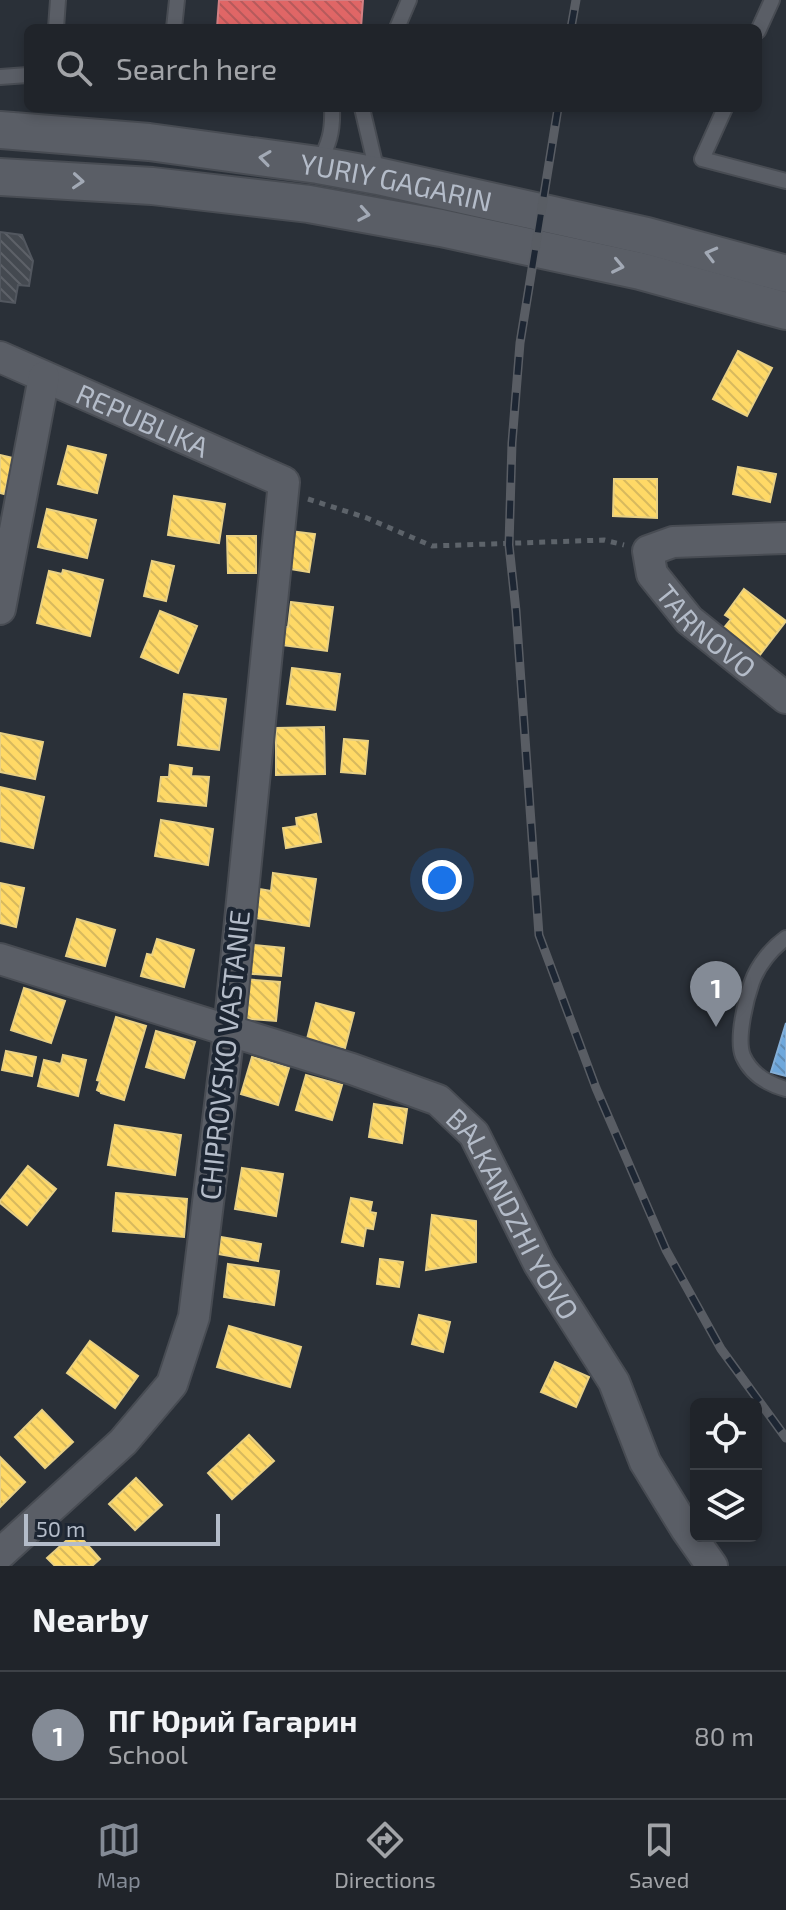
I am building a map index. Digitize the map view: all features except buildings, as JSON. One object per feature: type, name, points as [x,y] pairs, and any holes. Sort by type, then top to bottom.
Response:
[{"type":"street","name":"YURIY GAGARIN","points":[[0,130],[149,142],[318,165],[647,236],[786,274]]},
{"type":"street","name":"YURIY GAGARIN","points":[[0,177],[152,186],[309,204],[441,228],[640,271],[786,311]]},
{"type":"street","name":"REPUBLIKA","points":[[0,357],[284,482]]},
{"type":"street","points":[[0,609],[44,377]]},
{"type":"street","name":"CHIPROVSKO VASTANIE","points":[[0,1554],[123,1442],[172,1384],[194,1317],[229,1031],[284,482]]},
{"type":"street","points":[[648,551],[673,542],[786,538]]},
{"type":"street","name":"TARNOVO","points":[[648,551],[652,574],[689,620],[786,698]]},
{"type":"street","name":"BALKANDZHI YOVO","points":[[0,959],[352,1069],[438,1100],[474,1134],[539,1264],[614,1382],[645,1462],[712,1566]]},
{"type":"lane","points":[[56,24],[58,0]]},
{"type":"lane","points":[[174,24],[177,0]]},
{"type":"lane","points":[[399,24],[409,0]]},
{"type":"lane","points":[[761,24],[772,0]]},
{"type":"lane","points":[[0,77],[24,75]]},
{"type":"lane","points":[[318,165],[333,129],[332,112]]},
{"type":"lane","points":[[363,112],[378,176]]},
{"type":"lane","points":[[723,112],[702,159],[786,181]]},
{"type":"lane","points":[[786,938],[774,947],[752,981],[741,1028],[742,1054],[755,1075],[786,1089]]},
{"type":"path","points":[[284,482],[310,501],[367,518],[432,546],[604,540],[648,551]]},
{"type":"railway","points":[[572,24],[576,0]]},
{"type":"railway","points":[[557,112],[520,343],[512,443],[509,545],[539,935],[596,1088],[666,1250],[721,1349],[786,1438]]},
{"type":"place","name":"ПГ Юрий Гагарин","points":[[716,1027]]}]
